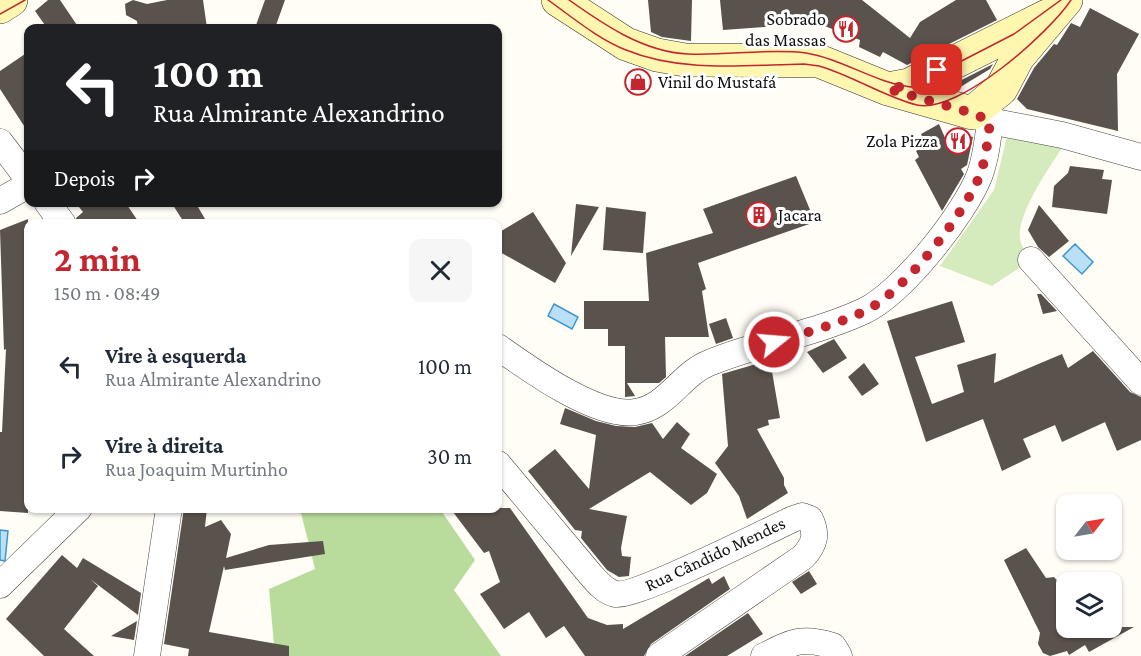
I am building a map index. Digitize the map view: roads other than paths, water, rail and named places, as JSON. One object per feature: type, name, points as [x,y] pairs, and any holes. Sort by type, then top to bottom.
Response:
[{"type":"street","points":[[0,7],[11,0]]},
{"type":"street","points":[[558,0],[626,44],[657,54],[685,60],[819,61],[888,89],[981,117],[1062,135],[1141,157]]},
{"type":"street","points":[[888,89],[909,85],[1060,6]]},
{"type":"street","points":[[502,350],[568,393],[617,412],[635,412],[651,408],[667,397],[694,369],[726,356],[832,324],[867,310],[893,292],[959,215],[980,174],[981,117],[1001,89],[1018,57],[1060,6]]},
{"type":"street","points":[[0,142],[24,174]]},
{"type":"street","points":[[0,201],[24,187]]},
{"type":"street","points":[[1031,260],[1141,382]]},
{"type":"street","name":"Rua Cândido Mendes","points":[[502,469],[590,574],[605,590],[617,594],[649,586],[792,519],[802,516],[810,519],[815,536],[811,548],[803,557],[659,656]]},
{"type":"street","points":[[0,585],[74,513]]},
{"type":"street","points":[[147,656],[168,513]]},
{"type":"street","points":[[764,656],[795,641],[814,639],[833,646],[839,656]]},
{"type":"water","points":[[1075,244],[1093,262],[1082,274],[1063,256]]},
{"type":"water","points":[[554,304],[578,317],[572,329],[548,316]]},
{"type":"water","points":[[0,530],[8,531],[5,561],[0,560]]},
{"type":"tram line","points":[[0,14],[25,0]]},
{"type":"tram line","points":[[548,0],[605,40],[647,57],[691,65],[804,64],[819,66],[917,105],[935,104],[956,97],[1002,68],[1044,32],[1071,0]]},
{"type":"tram line","points":[[569,0],[624,35],[655,48],[688,54],[777,51],[806,53],[833,60],[885,81],[911,87],[1014,34],[1061,0]]},
{"type":"place","name":"Sobrado das Massas","points":[[846,29]]},
{"type":"place","name":"Vinil do Mustafá","points":[[638,82]]},
{"type":"place","name":"Zola Pizza","points":[[958,141]]},
{"type":"place","name":"Jacara","points":[[759,215]]}]
